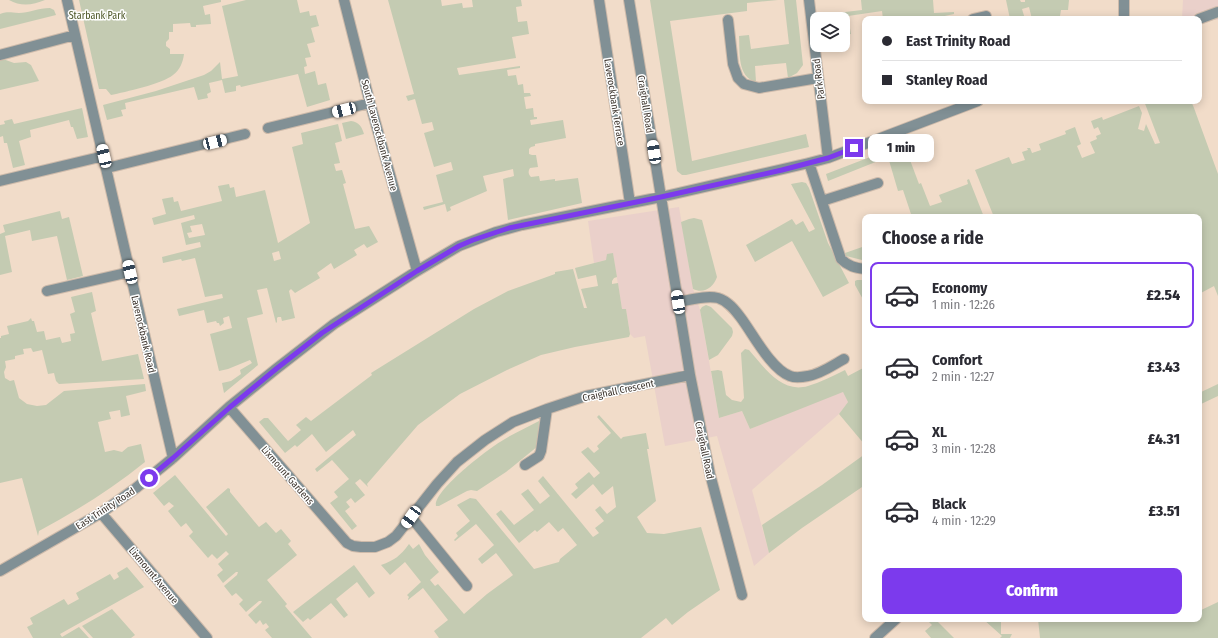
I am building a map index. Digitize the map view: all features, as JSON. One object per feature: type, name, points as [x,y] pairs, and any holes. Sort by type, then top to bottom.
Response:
[{"type":"street","name":"Laverockbank Road","points":[[68,0],[173,458]]},
{"type":"street","name":"South Laverockbank Avenue","points":[[344,0],[370,103],[417,271]]},
{"type":"street","name":"Laverockbank Terrace","points":[[599,0],[630,203]]},
{"type":"street","name":"Craighall Road","points":[[630,0],[678,302],[701,434],[742,595]]},
{"type":"street","name":"Park Road","points":[[809,0],[828,158]]},
{"type":"street","points":[[1124,0],[1124,16]]},
{"type":"street","points":[[1202,18],[1218,12]]},
{"type":"street","points":[[728,20],[733,64],[738,78],[744,84],[760,88],[818,78]]},
{"type":"street","points":[[0,55],[76,35]]},
{"type":"street","points":[[268,128],[370,103]]},
{"type":"street","name":"East Trinity Road","points":[[0,571],[101,513],[136,488],[173,458],[229,408],[334,324],[459,246],[496,232],[522,225],[661,197],[828,158],[970,104]]},
{"type":"street","points":[[107,168],[245,134]]},
{"type":"street","points":[[0,181],[104,156]]},
{"type":"street","points":[[809,163],[841,259],[850,266],[857,269],[862,269]]},
{"type":"street","points":[[822,201],[878,183]]},
{"type":"street","points":[[47,291],[130,272]]},
{"type":"street","points":[[678,302],[717,298],[727,303],[740,317],[773,364],[781,371],[791,376],[798,377],[813,375],[844,359]]},
{"type":"street","name":"Craighall Crescent","points":[[348,543],[353,546],[368,548],[382,545],[396,536],[446,473],[474,449],[513,422],[547,408],[605,392],[690,375]]},
{"type":"street","name":"Lixmount Gardens","points":[[229,408],[348,543]]},
{"type":"street","points":[[525,465],[539,456],[541,451],[547,408]]},
{"type":"street","name":"Lixmount Avenue","points":[[101,513],[207,638]]},
{"type":"street","points":[[411,517],[467,586]]},
{"type":"street","points":[[875,638],[893,622]]},
{"type":"shaded area","points":[[1183,0],[1218,0],[1218,20],[1202,20],[1202,16],[1182,16]]},
{"type":"shaded area","points":[[679,207],[693,289],[700,310],[719,418],[742,411],[750,429],[843,391],[848,402],[839,414],[752,490],[769,553],[754,566],[717,436],[665,446],[645,336],[634,338],[630,334],[626,309],[622,309],[613,254],[606,260],[594,263],[588,221]]},
{"type":"green space","points":[[9,0],[45,0],[36,3],[18,4]]},
{"type":"green space","name":"Starbank Park","points":[[79,0],[221,0],[221,2],[203,6],[205,15],[210,14],[211,24],[196,25],[196,27],[191,27],[190,23],[173,24],[173,32],[169,32],[169,39],[166,42],[166,46],[170,49],[170,54],[184,54],[178,71],[161,82],[111,95],[106,89],[99,89]]},
{"type":"green space","points":[[246,0],[297,0],[300,13],[309,11],[310,16],[316,15],[319,26],[311,28],[315,42],[307,44],[311,57],[305,58],[307,66],[304,67],[305,74],[315,71],[318,85],[326,83],[330,100],[307,107],[298,74],[241,87],[240,85],[236,86],[236,91],[225,93],[222,80],[209,83],[211,92],[207,94],[208,98],[198,100],[194,87],[125,103],[126,109],[121,110],[123,116],[107,120],[103,105],[156,91],[204,75],[211,71],[220,62],[222,79],[238,76],[222,6]]},
{"type":"green space","points":[[388,0],[441,0],[442,6],[462,3],[463,8],[473,7],[472,0],[521,0],[522,6],[516,7],[518,22],[527,21],[529,34],[512,37],[516,58],[457,68],[459,75],[520,66],[520,68],[507,70],[508,76],[516,75],[518,85],[523,84],[524,93],[530,93],[531,96],[524,97],[526,109],[533,108],[534,117],[537,117],[537,119],[530,120],[531,125],[563,120],[566,138],[535,144],[535,146],[529,149],[529,154],[536,155],[538,167],[530,168],[529,175],[531,177],[539,176],[540,181],[578,178],[582,203],[508,220],[503,179],[514,176],[513,169],[483,176],[487,191],[450,207],[451,210],[447,212],[445,204],[424,210],[423,207],[443,202],[436,175],[453,170],[451,162],[434,167],[424,133],[434,130],[432,122],[422,124],[415,99],[408,101],[406,96],[414,94]]},
{"type":"green space","points":[[650,0],[778,0],[747,3],[747,11],[670,21],[692,161],[806,134],[809,147],[686,175],[682,175],[677,171]]},
{"type":"green space","points":[[784,0],[796,0],[803,65],[797,73],[788,78],[786,63],[755,66],[756,82],[745,75],[741,63],[739,36],[749,35],[751,49],[789,44]]},
{"type":"green space","points":[[861,0],[933,0],[934,13],[954,12],[954,14],[945,16],[883,16],[882,11],[850,16],[850,12],[845,12],[862,10]]},
{"type":"green space","points":[[1006,0],[1020,0],[1021,2],[1025,2],[1025,0],[1069,0],[1068,10],[1061,10],[1060,16],[1031,16],[1029,7],[1022,9],[1024,16],[1009,16]]},
{"type":"green space","points":[[50,8],[54,10],[56,15],[0,29],[0,14],[8,12],[22,13]]},
{"type":"green space","points":[[0,56],[3,59],[14,63],[26,62],[31,65],[39,81],[0,90]]},
{"type":"green space","points":[[1145,104],[1192,104],[1218,174],[1218,296],[1214,286],[1202,292],[1202,214],[993,214],[975,170],[1009,157],[1012,164],[1025,160],[1022,152],[1028,150],[1027,148],[1030,148],[1032,153],[1041,150],[1039,144],[1066,134],[1065,131],[1075,127],[1081,144],[1077,146],[1082,158],[1095,153],[1090,142],[1097,139],[1096,136],[1101,134],[1098,127],[1094,129],[1091,121],[1102,117],[1103,120],[1139,106],[1142,113],[1138,129],[1144,131],[1146,124],[1155,144],[1160,143]]},
{"type":"green space","points":[[82,108],[88,137],[77,139],[69,120],[30,130],[31,137],[19,141],[25,165],[13,168],[7,143],[4,143],[3,136],[0,137],[0,125],[5,124],[4,121],[12,119],[14,124]]},
{"type":"green space","points":[[351,121],[360,125],[364,134],[346,139],[342,123]]},
{"type":"green space","points":[[338,124],[342,141],[335,143],[340,163],[334,164],[336,171],[342,170],[346,183],[343,184],[355,229],[369,226],[378,242],[367,248],[364,244],[354,250],[357,255],[334,269],[331,263],[317,273],[320,278],[295,293],[291,289],[289,291],[295,318],[282,321],[281,317],[278,317],[276,323],[267,288],[257,290],[263,314],[247,318],[258,365],[224,393],[222,383],[231,381],[241,374],[240,370],[252,363],[250,360],[219,371],[210,334],[232,328],[229,316],[223,318],[224,323],[220,326],[216,321],[207,323],[204,310],[179,316],[177,309],[223,298],[222,294],[205,297],[195,258],[163,263],[162,257],[201,247],[200,242],[186,245],[181,223],[195,219],[194,215],[154,225],[152,218],[166,214],[162,199],[173,197],[174,202],[178,201],[181,211],[222,201],[218,186],[229,184],[230,188],[234,187],[236,197],[265,190],[278,243],[310,223],[292,147],[303,144],[301,133]],"holes":[[[202,224],[205,235],[189,238],[187,233],[192,232],[190,226]],[[279,251],[281,259],[274,261],[272,253]]]},
{"type":"green space","points":[[904,144],[919,184],[921,183],[930,206],[942,202],[939,195],[968,184],[967,180],[969,179],[983,214],[911,214],[903,190],[898,191],[888,157],[828,181],[826,174]]},
{"type":"green space","points":[[802,182],[806,183],[809,188],[828,243],[849,283],[823,297],[792,241],[755,262],[746,245],[792,219],[796,225],[803,221],[809,232],[815,229],[791,184]]},
{"type":"green space","points":[[60,211],[62,219],[69,217],[83,276],[67,280],[57,236],[32,241],[30,230],[5,236],[12,272],[0,275],[0,234],[5,232],[3,225]]},
{"type":"green space","points":[[694,218],[702,220],[717,277],[711,287],[701,291],[693,289],[681,222]]},
{"type":"green space","points":[[862,247],[862,260],[846,256],[845,253]]},
{"type":"green space","points":[[613,253],[617,277],[614,278],[612,284],[618,283],[622,309],[626,309],[630,334],[629,337],[541,355],[507,370],[460,394],[418,425],[367,484],[368,487],[360,479],[355,483],[365,495],[355,503],[351,498],[346,502],[350,507],[345,511],[357,526],[352,530],[330,503],[338,497],[334,492],[349,479],[332,460],[317,472],[315,469],[356,435],[353,430],[326,452],[312,434],[297,447],[295,445],[285,453],[259,422],[264,418],[268,418],[288,441],[301,430],[296,425],[306,417],[311,421],[372,375],[371,373],[474,309],[508,291],[555,274],[555,272],[573,269],[584,308],[587,308],[581,289],[598,286],[596,275],[578,279],[575,268],[606,260],[607,254]]},
{"type":"green space","points":[[862,280],[862,298],[855,285],[855,281]]},
{"type":"green space","points":[[92,292],[96,311],[91,313],[102,361],[138,354],[144,379],[59,384],[56,381],[54,373],[48,374],[42,350],[33,352],[31,348],[23,349],[24,354],[15,356],[15,359],[5,361],[5,378],[10,381],[14,380],[19,398],[27,404],[37,406],[46,405],[64,391],[145,384],[146,391],[126,396],[130,415],[121,417],[120,410],[109,412],[111,419],[98,422],[105,452],[114,450],[122,452],[128,447],[141,444],[145,462],[94,499],[39,531],[38,536],[22,478],[0,483],[0,338],[1,336],[9,334],[7,326],[28,321],[31,318],[32,321],[34,321],[37,332],[44,331],[46,340],[60,337],[62,343],[71,341],[70,334],[75,333],[70,314],[75,312],[71,297]]},
{"type":"green space","points":[[706,305],[711,307],[732,328],[733,332],[732,336],[718,355],[709,360],[700,310]]},
{"type":"green space","points":[[745,349],[749,350],[767,371],[781,383],[790,386],[808,386],[845,370],[848,376],[862,369],[862,441],[839,414],[848,402],[843,392],[750,429],[742,411],[719,418],[711,371],[722,371],[726,395],[732,400],[741,402],[744,398],[741,353]]},
{"type":"green space","points":[[1218,384],[1218,396],[1202,404],[1202,392]]},
{"type":"green space","points":[[599,415],[621,439],[623,437],[646,433],[649,449],[647,449],[656,501],[637,517],[647,533],[664,534],[701,527],[720,590],[672,625],[666,618],[641,638],[439,638],[434,631],[448,620],[423,588],[408,600],[409,597],[407,595],[421,582],[405,562],[390,575],[381,565],[397,557],[409,544],[413,549],[419,544],[425,555],[439,572],[430,580],[435,586],[438,584],[464,614],[487,594],[513,575],[496,553],[482,564],[478,559],[494,545],[476,524],[455,541],[454,540],[458,536],[456,533],[470,521],[457,505],[470,498],[476,499],[534,569],[559,562],[560,559],[577,545],[563,528],[558,532],[549,522],[537,532],[535,530],[519,543],[496,514],[501,510],[514,525],[534,510],[521,494],[528,489],[540,504],[550,496],[538,481],[543,476],[593,537],[599,533],[595,528],[604,521],[595,510],[600,506],[607,514],[616,507],[613,486],[602,495],[593,484],[576,499],[571,494],[578,488],[575,484],[589,472],[594,478],[600,473],[581,452],[588,447],[594,453],[599,449],[597,446],[611,433],[597,417]]},
{"type":"green space","points":[[539,421],[538,446],[506,472],[477,491],[467,491],[439,506],[436,506],[437,499],[462,471],[493,446]]},
{"type":"green space","points":[[862,456],[862,487],[802,528],[769,553],[762,525]]},
{"type":"green space","points":[[175,475],[226,536],[228,534],[206,507],[228,488],[259,527],[266,522],[276,533],[281,529],[291,541],[288,544],[297,555],[267,580],[287,604],[285,606],[312,638],[272,638],[265,630],[269,627],[266,623],[263,625],[260,620],[256,624],[248,615],[262,601],[259,601],[246,612],[239,604],[243,600],[236,593],[232,596],[224,586],[237,575],[238,572],[223,583],[217,575],[223,570],[218,564],[229,554],[226,551],[217,559],[212,554],[208,558],[189,536],[193,532],[186,523],[181,527],[168,511],[174,506],[169,502],[164,506],[153,493]]},
{"type":"green space","points":[[354,565],[375,593],[369,598],[357,582],[336,599],[348,615],[344,618],[331,603],[310,620],[308,618],[303,622],[293,612]]},
{"type":"green space","points":[[127,567],[144,587],[60,634],[62,637],[79,627],[89,638],[33,638],[27,627],[33,624],[30,618],[64,599],[68,605],[79,599],[76,593],[110,574],[114,580],[119,577],[117,573]]},
{"type":"green space","points":[[1218,602],[1218,638],[1040,638],[1038,622],[1202,622],[1202,610]]},
{"type":"green space","points":[[112,609],[135,635],[131,638],[93,638],[82,626]]},
{"type":"green space","points":[[929,622],[938,622],[954,638],[931,638],[925,631],[932,625]]},
{"type":"green space","points":[[986,622],[1001,622],[1001,634],[1012,634],[1010,638],[1000,638],[1002,636]]},
{"type":"route","points":[[149,478],[229,408],[334,324],[445,253],[459,246],[509,228],[661,197],[782,170],[828,158],[854,148]]}]
